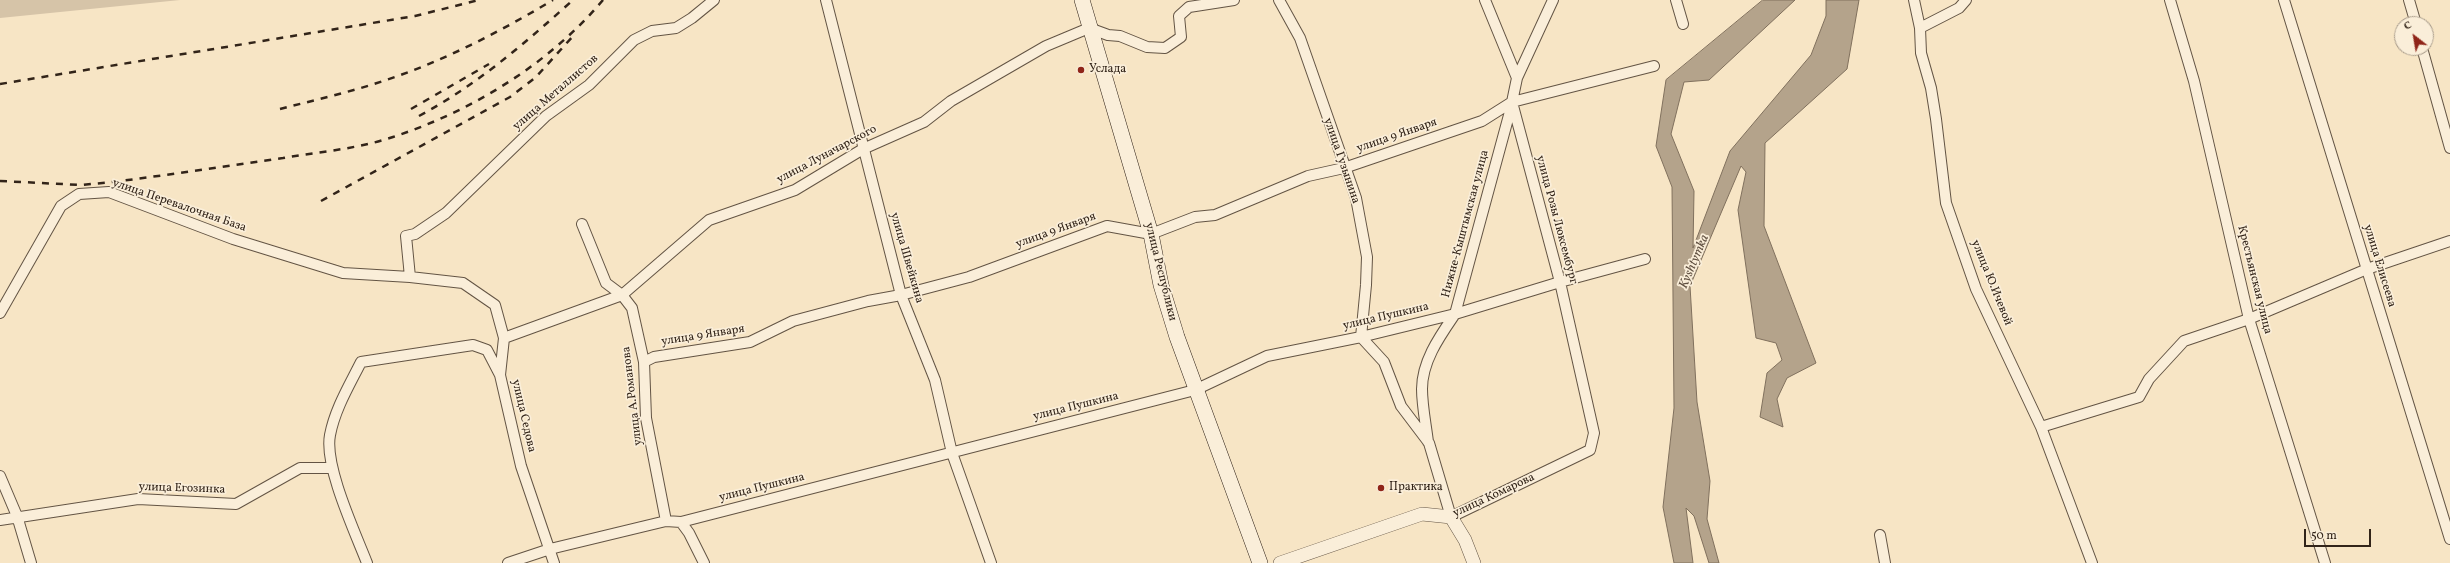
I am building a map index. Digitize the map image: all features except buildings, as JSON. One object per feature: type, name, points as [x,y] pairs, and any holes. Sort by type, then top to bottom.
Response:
[{"type":"main road","name":"улица Республики","points":[[1082,0],[1089,28],[1151,234],[1161,285],[1195,390],[1260,563]]},
{"type":"street","name":"улица Металлистов","points":[[410,277],[406,236],[415,234],[446,213],[546,116],[589,85],[634,40],[652,31],[676,28],[692,18],[714,0]]},
{"type":"street","name":"улица Швейкина","points":[[826,0],[902,296],[935,380],[952,453],[991,563]]},
{"type":"street","points":[[1089,28],[1108,36],[1120,36],[1147,47],[1165,48],[1181,37],[1179,16],[1189,8],[1234,0]]},
{"type":"street","name":"улица Гузынина","points":[[1279,0],[1300,38],[1344,168],[1356,198],[1366,257],[1366,285],[1361,337]]},
{"type":"street","points":[[1486,0],[1516,78]]},
{"type":"street","points":[[1516,78],[1553,0]]},
{"type":"street","points":[[1676,0],[1683,24]]},
{"type":"street","name":"улица Ю.Ичевой","points":[[1914,0],[1920,28],[1921,53],[1931,88],[1946,204],[1976,289],[2041,427],[2092,563]]},
{"type":"street","points":[[1920,28],[1958,8],[1966,0]]},
{"type":"street","name":"Крестьянская улица","points":[[2170,0],[2194,82],[2249,319],[2325,563]]},
{"type":"street","name":"улица Елисеева","points":[[2284,0],[2450,540]]},
{"type":"street","points":[[2409,0],[2414,16]]},
{"type":"street","name":"улица Луначарского","points":[[504,338],[622,295],[709,220],[795,190],[863,148],[924,122],[951,101],[1046,46],[1089,28]]},
{"type":"street","points":[[2424,56],[2450,148]]},
{"type":"street","name":"улица 9 Января","points":[[644,362],[654,357],[750,342],[793,321],[868,301],[902,296],[969,277],[1107,226],[1151,234],[1195,217],[1215,215],[1308,176],[1344,168],[1482,121],[1512,102],[1654,66]]},
{"type":"street","name":"улица Розы Люксембург","points":[[1516,78],[1512,102],[1560,282],[1594,433],[1590,450]]},
{"type":"street","name":"Нижне-Кыштымская улица","points":[[1428,443],[1422,389],[1426,368],[1437,342],[1455,314],[1512,102]]},
{"type":"street","name":"улица Перевалочная База","points":[[0,312],[61,206],[79,194],[109,192],[233,238],[343,273],[410,277]]},
{"type":"street","points":[[582,224],[606,283],[622,295]]},
{"type":"street","points":[[2041,427],[2139,396],[2149,379],[2184,341],[2249,319],[2367,269],[2450,241]]},
{"type":"street","name":"улица Пушкина","points":[[508,563],[550,549],[666,521],[681,522],[1195,390],[1267,356],[1361,337],[1455,314],[1560,282],[1645,259]]},
{"type":"street","name":"улица Седова","points":[[410,277],[463,283],[495,305],[504,338],[500,375],[521,466],[554,563]]},
{"type":"street","name":"улица А.Романова","points":[[622,295],[632,308],[644,362],[646,418],[666,521]]},
{"type":"street","points":[[1361,337],[1384,362],[1401,406],[1428,443],[1451,517],[1466,540],[1474,563]]},
{"type":"street","points":[[367,563],[332,468],[329,437],[336,411],[361,362],[473,345],[487,350],[500,375]]},
{"type":"street","name":"улица Комарова","points":[[1280,563],[1422,514],[1451,517],[1590,450]]},
{"type":"street","name":"улица Егозинка","points":[[0,520],[17,516],[138,499],[236,504],[300,468],[332,468]]},
{"type":"street","points":[[0,476],[17,516],[31,563]]},
{"type":"street","points":[[681,522],[689,533],[704,563]]},
{"type":"street","points":[[1880,535],[1884,563]]},
{"type":"shaded area","points":[[0,0],[180,0],[0,18]]},
{"type":"water","name":"Kyshtymka","points":[[1763,0],[1795,0],[1709,80],[1684,82],[1671,134],[1694,191],[1693,248],[1730,151],[1811,55],[1826,16],[1826,0],[1859,0],[1847,69],[1765,143],[1764,226],[1816,363],[1787,378],[1777,399],[1783,427],[1760,417],[1767,373],[1782,360],[1776,343],[1756,338],[1738,210],[1746,172],[1741,166],[1690,286],[1697,402],[1710,481],[1707,519],[1719,563],[1709,563],[1694,516],[1686,508],[1693,563],[1674,563],[1663,507],[1674,408],[1672,187],[1656,146],[1666,80]]},
{"type":"railway","points":[[0,84],[415,16],[479,0]]},
{"type":"railway","points":[[280,109],[360,88],[429,64],[493,34],[553,0]]},
{"type":"railway","points":[[419,116],[461,91],[481,77],[537,32],[573,0]]},
{"type":"railway","points":[[0,181],[82,185],[112,182],[324,152],[393,137],[452,114],[507,83],[534,65],[559,45],[603,0]]},
{"type":"railway","points":[[321,201],[510,97],[536,77],[574,35]]},
{"type":"railway","points":[[411,109],[489,64]]},
{"type":"place","name":"Услада","points":[[1081,70]]},
{"type":"place","name":"Практика","points":[[1381,488]]}]
